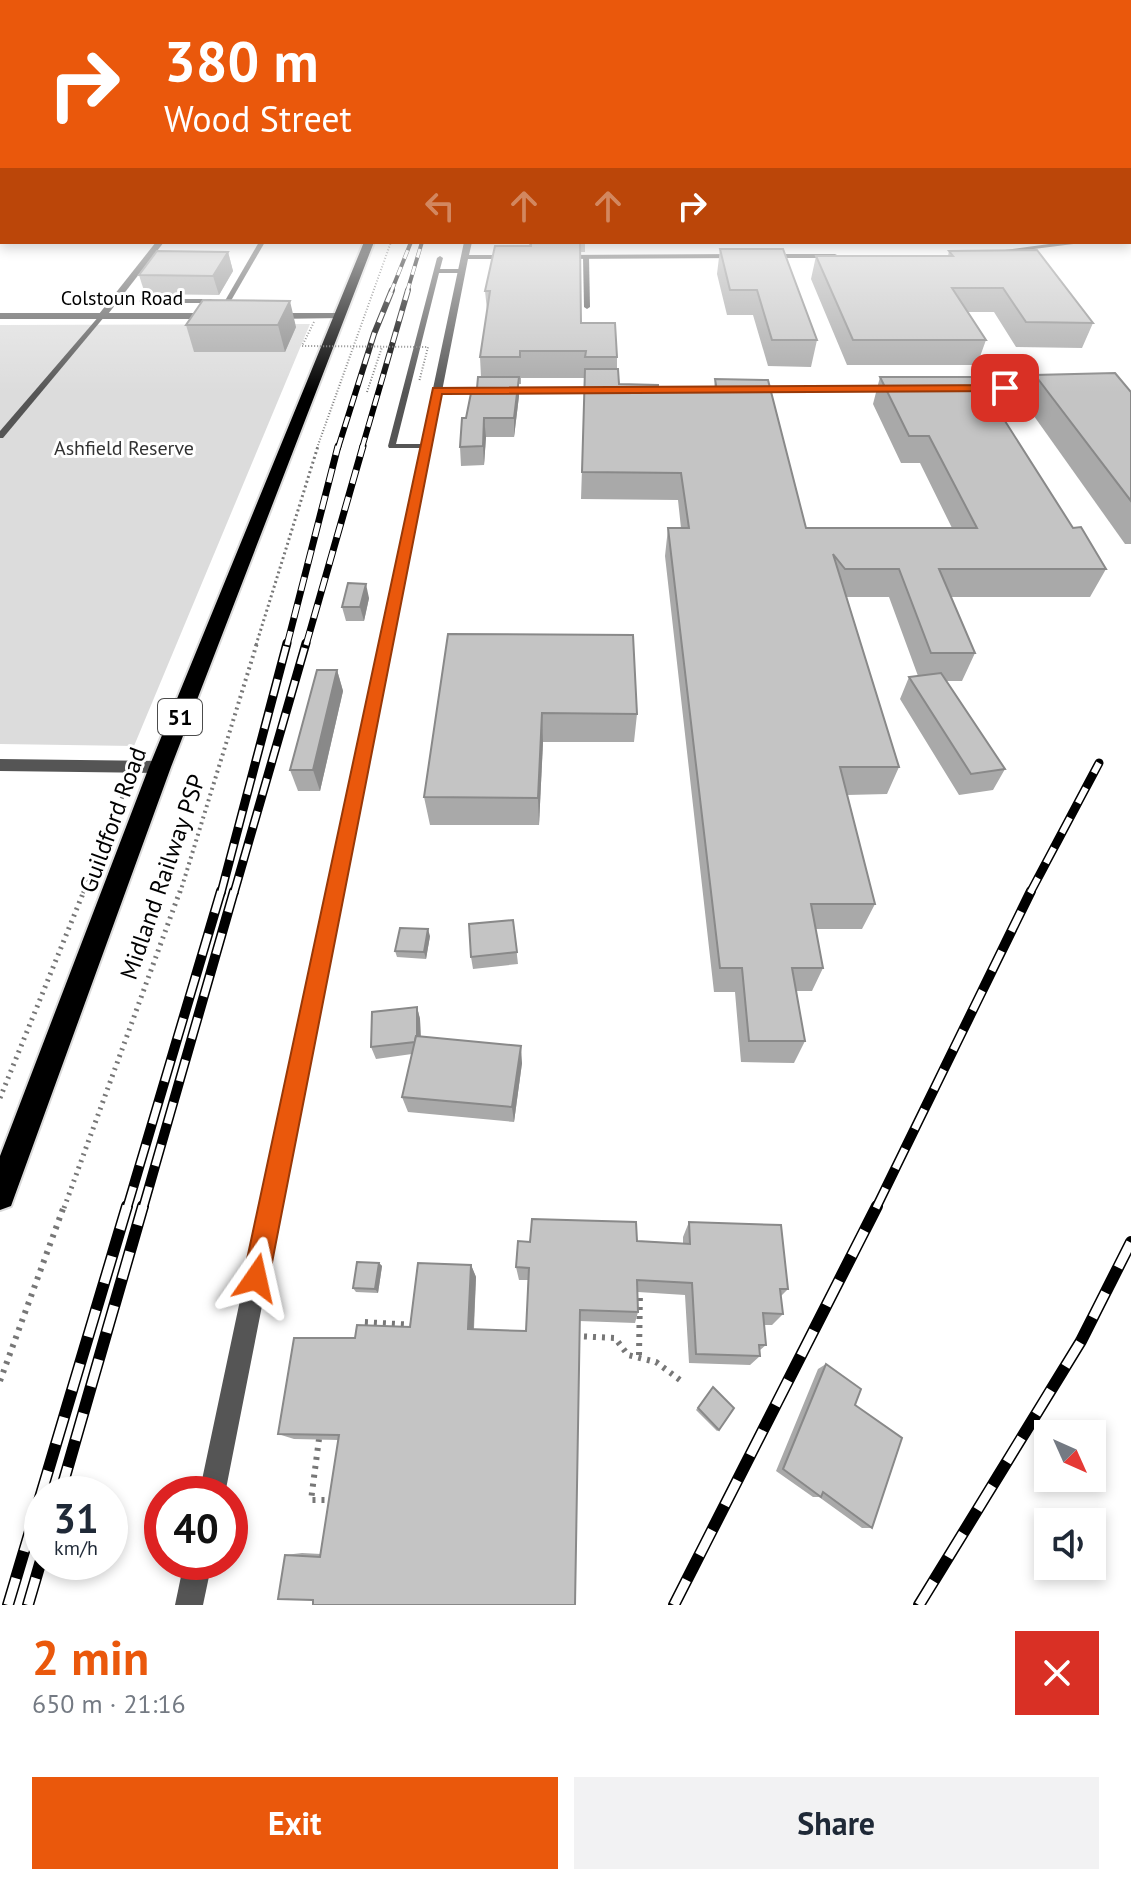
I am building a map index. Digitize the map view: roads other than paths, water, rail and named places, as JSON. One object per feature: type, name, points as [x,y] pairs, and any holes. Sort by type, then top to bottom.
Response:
[{"type":"highway","name":"Guildford Road","points":[[0,1195],[160,767],[368,244]]},
{"type":"street","points":[[102,316],[158,244]]},
{"type":"street","points":[[985,253],[1067,244]]},
{"type":"street","points":[[541,257],[746,256]]},
{"type":"street","points":[[762,256],[842,256]]},
{"type":"street","points":[[216,1476],[465,257],[525,257]]},
{"type":"street","name":"Colstoun Road","points":[[0,316],[232,316]]},
{"type":"street","points":[[259,316],[340,316]]},
{"type":"street","points":[[958,388],[1068,388]]},
{"type":"street","points":[[627,390],[910,389]]},
{"type":"street","points":[[437,390],[611,390]]},
{"type":"street","points":[[0,765],[160,767]]},
{"type":"street","points":[[189,1605],[194,1580]]},
{"type":"lane","points":[[218,316],[261,244]]},
{"type":"lane","points":[[437,271],[465,257]]},
{"type":"lane","points":[[586,257],[587,307]]},
{"type":"lane","points":[[426,446],[392,446],[440,258]]},
{"type":"lane","points":[[142,301],[211,301],[203,316]]},
{"type":"lane","points":[[0,436],[102,316]]},
{"type":"railway","points":[[391,292],[410,244]]},
{"type":"railway","points":[[407,292],[421,244]]},
{"type":"railway","points":[[338,448],[374,334],[392,290]]},
{"type":"railway","points":[[362,448],[408,290]]},
{"type":"railway","points":[[287,645],[338,446]]},
{"type":"railway","points":[[306,645],[363,446]]},
{"type":"railway","points":[[221,893],[287,643]]},
{"type":"railway","points":[[234,893],[306,643]]},
{"type":"railway","points":[[1030,892],[1099,763]]},
{"type":"railway","points":[[127,1208],[221,891]]},
{"type":"railway","points":[[143,1208],[234,891]]},
{"type":"railway","points":[[876,1207],[1030,892]]},
{"type":"railway","points":[[8,1605],[127,1206]]},
{"type":"railway","points":[[65,1476],[143,1206]]},
{"type":"railway","points":[[674,1605],[876,1207]]},
{"type":"railway","points":[[919,1605],[1081,1341],[1131,1242]]},
{"type":"railway","points":[[28,1605],[35,1580]]},
{"type":"park label","name":"Ashfield Reserve","points":[[124,448]]}]
